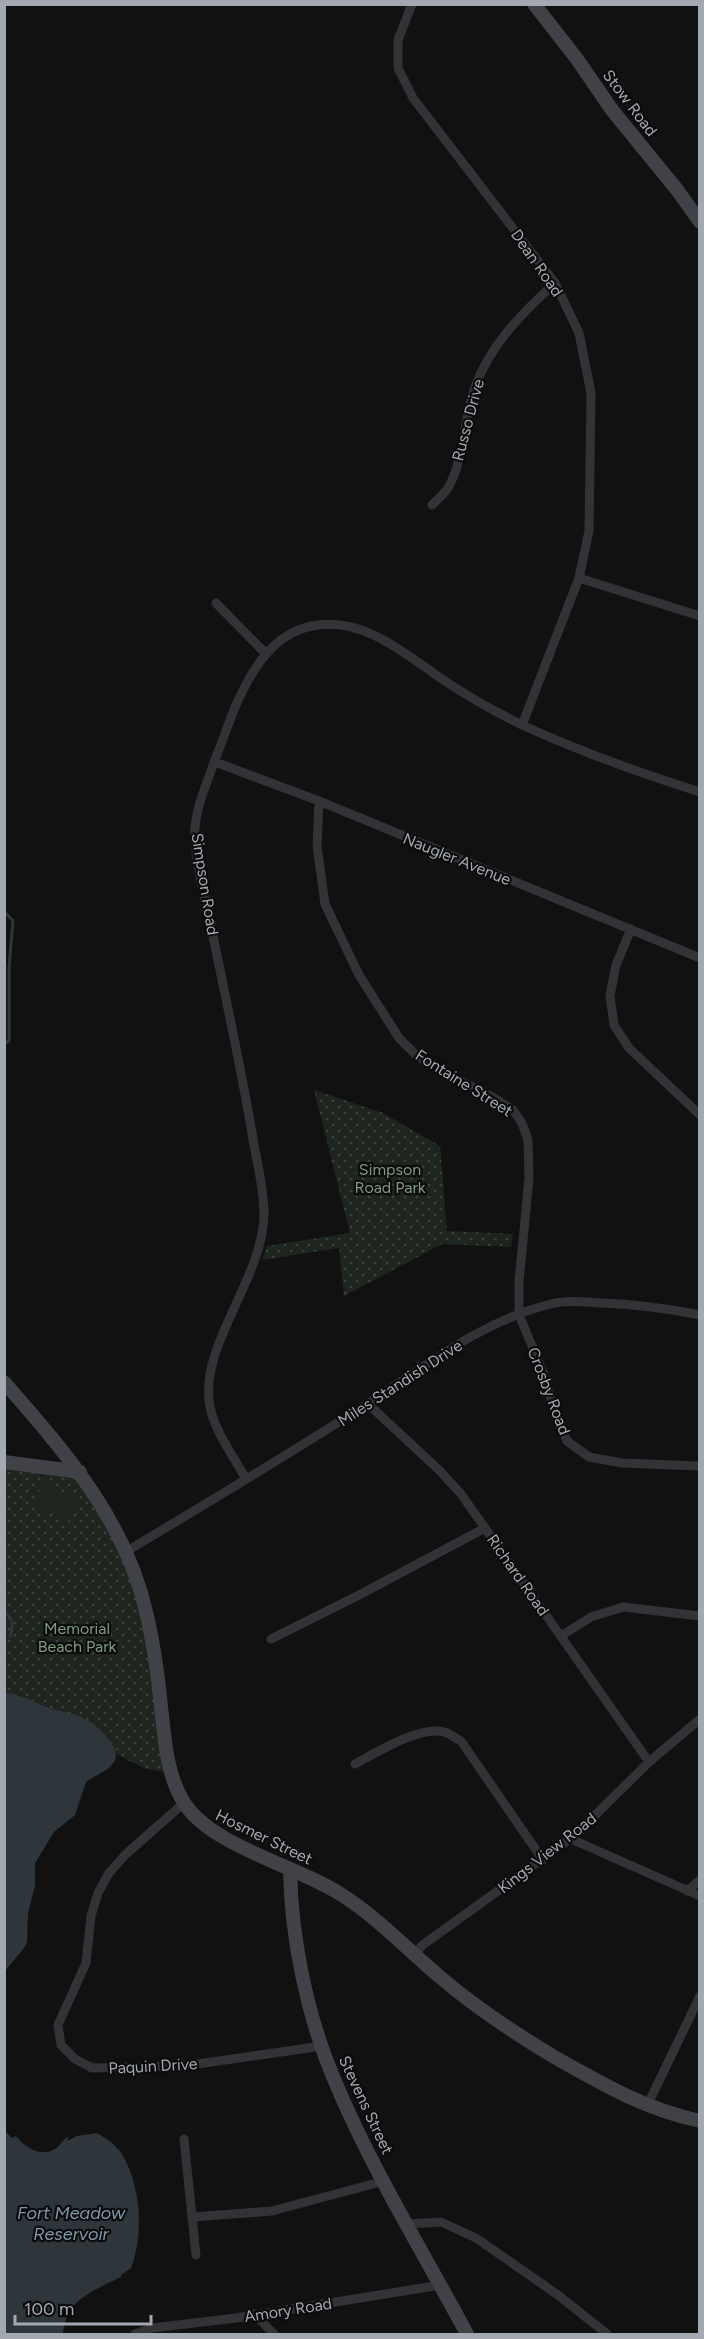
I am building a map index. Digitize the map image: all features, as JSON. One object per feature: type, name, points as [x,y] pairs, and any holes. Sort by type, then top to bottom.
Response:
[{"type":"street","name":"Dean Road","points":[[412,4],[398,40],[398,68],[413,98],[555,283],[579,333],[591,393],[589,531],[579,578],[522,724]]},
{"type":"street","name":"Stow Road","points":[[534,4],[577,59],[612,110],[678,190],[699,222]]},
{"type":"street","name":"Russo Drive","points":[[432,505],[447,489],[455,469],[474,388],[483,369],[504,335],[555,283]]},
{"type":"street","points":[[579,578],[699,616]]},
{"type":"street","points":[[216,603],[265,653]]},
{"type":"street","name":"Simpson Road","points":[[246,1479],[218,1428],[210,1409],[208,1389],[210,1369],[217,1349],[257,1255],[264,1215],[260,1174],[195,832],[197,812],[240,697],[265,653],[290,634],[309,626],[329,624],[349,627],[387,641],[464,693],[522,724],[660,779],[699,792]]},
{"type":"street","name":"Naugler Avenue","points":[[215,762],[319,801],[699,958]]},
{"type":"street","name":"Fontaine Street","points":[[319,801],[317,846],[325,904],[359,975],[399,1038],[415,1054],[437,1069],[491,1096],[513,1110],[522,1123],[528,1140],[529,1178],[519,1282],[519,1315]]},
{"type":"street","points":[[631,929],[616,964],[610,996],[614,1025],[629,1048],[699,1115]]},
{"type":"street","name":"Miles Standish Drive","points":[[127,1551],[368,1404],[459,1344],[519,1315],[553,1304],[573,1301],[655,1306],[699,1315]]},
{"type":"street","name":"Crosby Road","points":[[519,1315],[543,1372],[556,1415],[567,1440],[589,1457],[622,1463],[699,1466]]},
{"type":"street","name":"Hosmer Street","points":[[4,1382],[80,1472],[110,1517],[127,1551],[148,1617],[171,1773],[184,1803],[198,1820],[215,1833],[328,1886],[345,1897],[378,1921],[455,1989],[512,2031],[609,2089],[647,2106],[699,2121]]},
{"type":"street","name":"Richard Road","points":[[368,1404],[439,1470],[461,1494],[649,1762]]},
{"type":"street","points":[[4,1462],[80,1472]]},
{"type":"street","points":[[271,1639],[362,1594],[484,1528]]},
{"type":"street","points":[[561,1636],[591,1617],[623,1607],[699,1616]]},
{"type":"street","name":"Kings View Road","points":[[414,1953],[571,1839],[604,1809],[649,1762],[699,1719]]},
{"type":"street","points":[[354,1764],[428,1730],[444,1732],[461,1741],[543,1860]]},
{"type":"street","name":"Paquin Drive","points":[[184,1803],[126,1854],[109,1873],[98,1893],[91,1916],[86,1963],[58,2025],[61,2044],[75,2059],[92,2068],[184,2066],[322,2046]]},
{"type":"street","points":[[571,1839],[699,1896]]},
{"type":"street","name":"Stevens Street","points":[[290,1869],[291,1900],[298,1951],[322,2046],[334,2079],[384,2181],[467,2334]]},
{"type":"street","points":[[687,1891],[699,1880]]},
{"type":"street","points":[[647,2106],[699,1996]]},
{"type":"street","points":[[184,2139],[196,2256]]},
{"type":"street","points":[[193,2217],[272,2211],[384,2181]]},
{"type":"street","points":[[407,2224],[441,2222],[476,2238],[558,2295],[607,2334]]},
{"type":"street","name":"Amory Road","points":[[135,2334],[152,2328],[441,2285]]},
{"type":"street","points":[[254,2314],[274,2334]]},
{"type":"green space","name":"Simpson Road Park","points":[[314,1090],[383,1113],[440,1146],[447,1231],[513,1234],[511,1247],[442,1244],[344,1296],[339,1248],[262,1260],[267,1246],[350,1233]]},
{"type":"green space","name":"Memorial Beach Park","points":[[4,1462],[80,1472],[134,1571],[171,1773],[146,1769],[116,1754],[108,1739],[85,1718],[52,1709],[18,1695],[5,1693]]},
{"type":"green space","points":[[43,1483],[79,1500],[69,1521],[33,1504]]},
{"type":"water","points":[[5,1693],[18,1695],[84,1718],[106,1736],[116,1754],[110,1767],[86,1782],[75,1815],[54,1832],[35,1863],[35,1886],[28,1913],[27,1942],[5,1971]]},
{"type":"water","name":"Fort Meadow Reservoir","points":[[4,2130],[12,2138],[16,2136],[28,2147],[38,2152],[55,2149],[69,2136],[67,2141],[77,2136],[97,2133],[120,2151],[133,2181],[137,2195],[139,2225],[131,2268],[121,2277],[91,2292],[75,2304],[65,2322],[63,2334],[5,2334]]},
{"type":"waterway","points":[[4,911],[13,921],[9,968],[9,1041],[4,1043]]},
{"type":"waterway","points":[[4,1612],[12,1623],[10,1636]]}]
